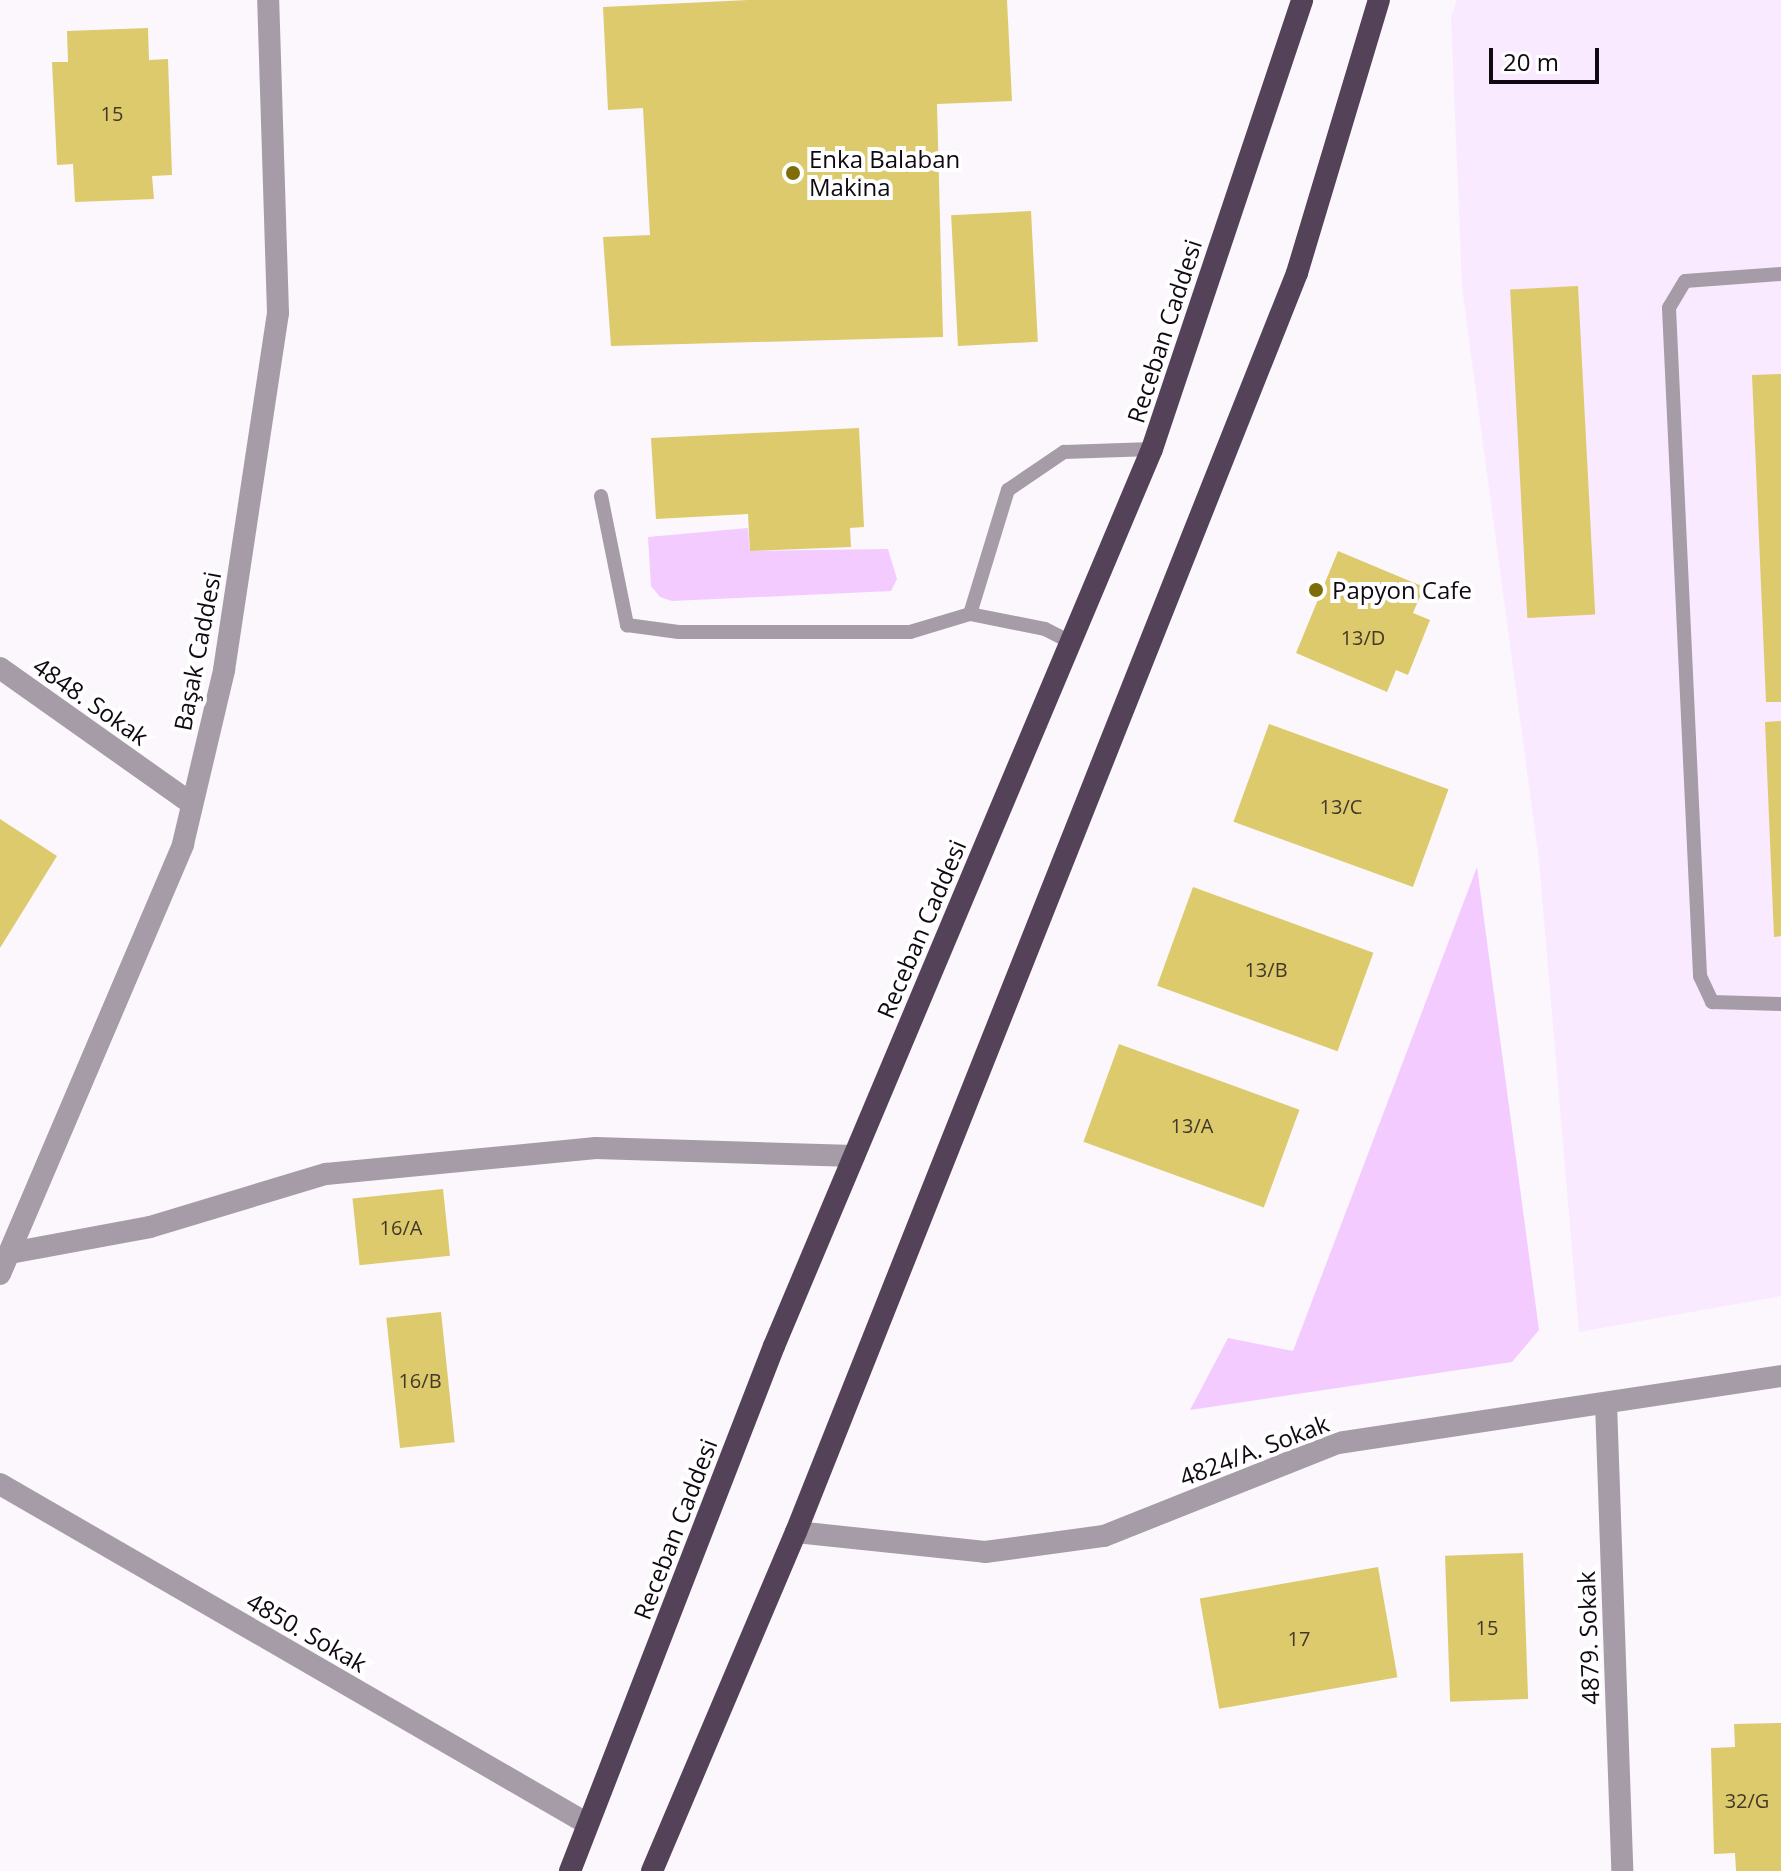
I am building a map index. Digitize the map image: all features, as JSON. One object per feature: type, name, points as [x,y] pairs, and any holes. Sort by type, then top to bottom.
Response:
[{"type":"highway","name":"Receban Caddesi","points":[[570,1871],[854,1156],[1152,449],[1302,0]]},
{"type":"highway","points":[[652,1871],[796,1532],[1297,273],[1379,0]]},
{"type":"street","name":"Başak Caddesi","points":[[0,1274],[183,844],[224,670],[278,313],[268,0]]},
{"type":"street","name":"4848. Sokak","points":[[0,668],[192,804]]},
{"type":"street","points":[[10,1253],[150,1227],[326,1174],[596,1148],[854,1156]]},
{"type":"street","name":"4824/A. Sokak","points":[[796,1532],[985,1552],[1104,1536],[1338,1443],[1781,1376]]},
{"type":"street","name":"4879. Sokak","points":[[1606,1403],[1622,1871]]},
{"type":"street","name":"4850. Sokak","points":[[0,1484],[588,1824]]},
{"type":"lane","points":[[1781,274],[1685,281],[1669,308],[1700,976],[1712,1002],[1781,1004]]},
{"type":"lane","points":[[970,614],[1008,490],[1064,452],[1152,449]]},
{"type":"lane","points":[[601,496],[605,537],[627,625],[679,632],[910,632],[970,614],[1045,629],[1069,641]]},
{"type":"shaded area","points":[[1457,0],[1781,0],[1781,1296],[1579,1332],[1539,861],[1462,287],[1451,17]]},
{"type":"shaded area","points":[[748,528],[750,551],[888,549],[897,579],[891,591],[672,601],[660,597],[651,586],[648,537]]},
{"type":"shaded area","points":[[1477,867],[1539,1330],[1512,1362],[1190,1410],[1228,1338],[1293,1351]]},
{"type":"building","name":"Enka Balaban Makina","points":[[748,0],[1007,0],[1012,101],[937,104],[943,337],[611,346],[603,237],[650,235],[643,108],[608,110],[603,7]]},
{"type":"building","points":[[148,28],[149,60],[168,59],[172,175],[152,176],[154,199],[75,202],[73,164],[57,165],[52,62],[68,62],[67,31]]},
{"type":"building","points":[[1031,211],[1038,342],[958,346],[951,215]]},
{"type":"building","points":[[1578,286],[1595,615],[1527,618],[1510,290]]},
{"type":"building","points":[[1781,374],[1781,702],[1766,702],[1752,375]]},
{"type":"building","points":[[859,428],[864,527],[850,528],[851,547],[750,551],[748,514],[656,519],[651,438]]},
{"type":"building","points":[[1338,551],[1424,587],[1413,613],[1430,620],[1408,675],[1396,670],[1387,692],[1296,653]]},
{"type":"building","points":[[1781,721],[1781,936],[1774,937],[1765,722]]},
{"type":"building","points":[[1269,724],[1448,789],[1413,887],[1233,822]]},
{"type":"building","points":[[0,819],[57,856],[0,948]]},
{"type":"building","points":[[1193,887],[1373,953],[1338,1051],[1157,986]]},
{"type":"building","points":[[1119,1044],[1299,1110],[1264,1207],[1083,1142]]},
{"type":"building","points":[[443,1189],[450,1256],[360,1265],[352,1199]]},
{"type":"building","points":[[441,1312],[455,1442],[400,1448],[386,1318]]},
{"type":"building","points":[[1523,1553],[1528,1699],[1450,1702],[1445,1556]]},
{"type":"building","points":[[1378,1567],[1397,1677],[1219,1709],[1200,1598]]},
{"type":"building","points":[[1781,1723],[1781,1871],[1736,1871],[1735,1853],[1714,1854],[1711,1748],[1735,1747],[1734,1724]]},
{"type":"place","name":"Enka Balaban Makina","points":[[793,173]]},
{"type":"place","name":"Papyon Cafe","points":[[1316,590]]}]
